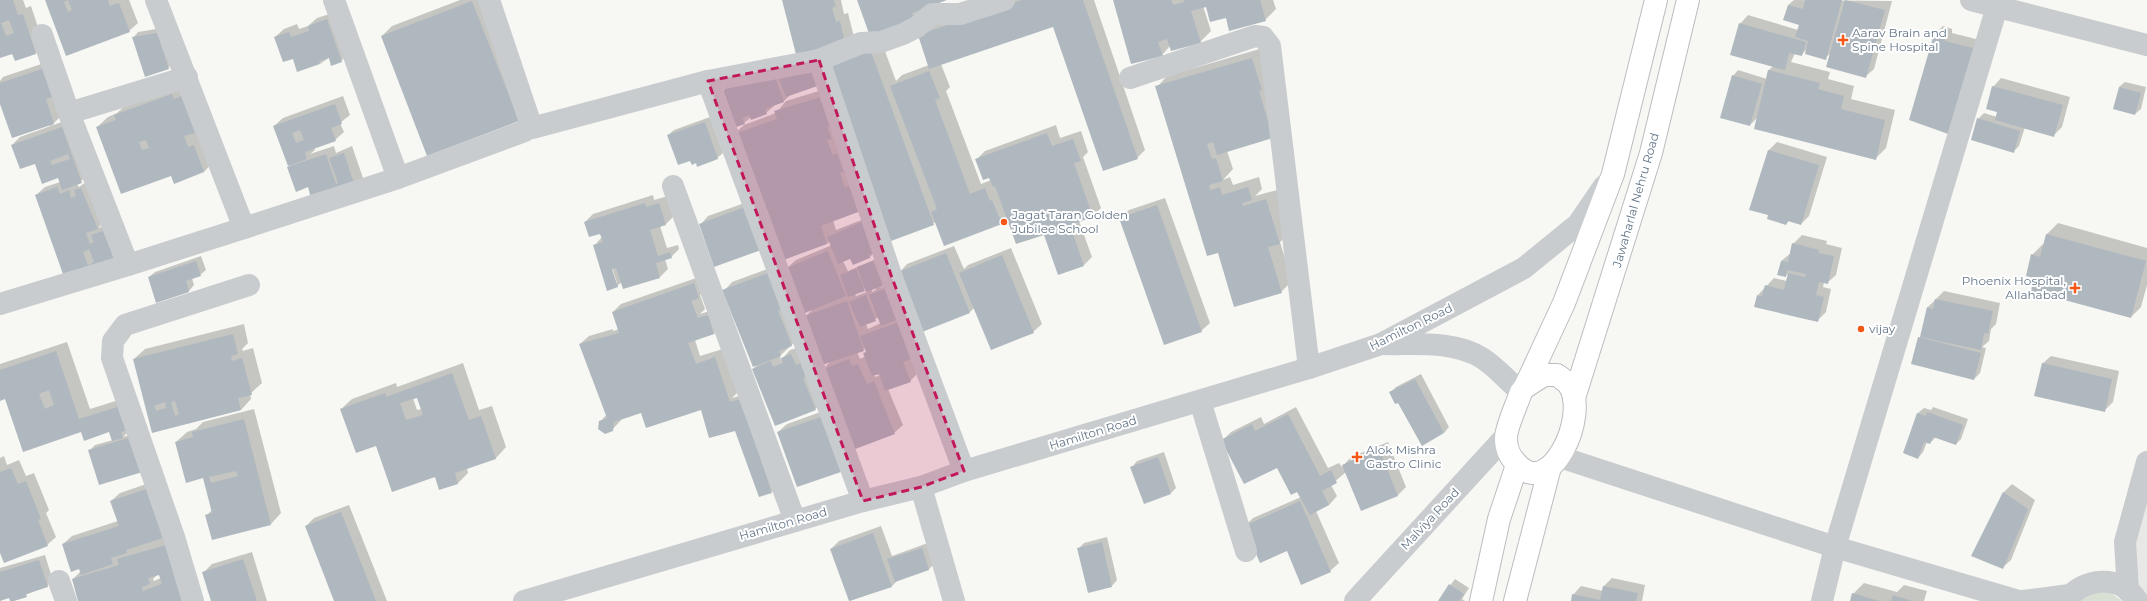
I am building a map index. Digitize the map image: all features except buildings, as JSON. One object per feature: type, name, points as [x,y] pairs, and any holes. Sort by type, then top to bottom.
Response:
[{"type":"highway","points":[[1555,462],[1539,473],[1527,472],[1517,464],[1507,452],[1506,437],[1523,389],[1564,303],[1613,174],[1656,0]]},
{"type":"highway","name":"Jawaharlal Nehru Road","points":[[1515,601],[1555,462],[1566,445],[1574,419],[1574,398],[1651,153],[1688,0]]},
{"type":"highway","points":[[1523,389],[1544,375],[1557,375],[1568,385],[1574,398]]},
{"type":"highway","points":[[1481,601],[1499,518],[1517,464]]},
{"type":"street","points":[[156,0],[244,228]]},
{"type":"street","points":[[334,0],[398,178]]},
{"type":"street","points":[[489,0],[532,128],[708,81],[819,60],[861,43],[881,42],[903,34],[917,27],[932,14],[958,7],[1004,0]]},
{"type":"street","points":[[1972,0],[1998,3],[2147,46]]},
{"type":"street","points":[[1822,601],[1835,547],[1998,3]]},
{"type":"street","points":[[42,36],[128,265]]},
{"type":"street","points":[[1130,78],[1254,36],[1263,37],[1270,46],[1309,368]]},
{"type":"street","points":[[819,60],[891,275],[964,471]]},
{"type":"street","points":[[70,113],[187,77]]},
{"type":"street","points":[[708,81],[863,501]]},
{"type":"street","points":[[0,304],[128,265],[398,178],[525,131]]},
{"type":"street","name":"Hamilton Road","points":[[524,601],[863,501],[921,487],[964,471],[1309,368],[1381,344],[1524,268],[1578,224],[1613,174]]},
{"type":"street","points":[[673,186],[795,521]]},
{"type":"street","points":[[193,601],[174,537],[112,358],[113,341],[125,325],[249,285]]},
{"type":"street","points":[[1381,344],[1448,346],[1470,352],[1523,389]]},
{"type":"street","points":[[1200,401],[1246,551]]},
{"type":"street","name":"Malviya Road","points":[[1355,601],[1506,437]]},
{"type":"street","points":[[1555,462],[2018,601]]},
{"type":"street","points":[[2099,582],[2125,542],[2147,462]]},
{"type":"street","points":[[921,487],[954,601]]},
{"type":"street","points":[[2125,542],[2133,596]]},
{"type":"street","points":[[2023,601],[2068,598],[2088,584],[2099,582],[2110,582],[2133,596]]},
{"type":"highlighted area","points":[[819,60],[891,275],[964,471],[921,487],[863,501],[708,81]]},
{"type":"shaded area","points":[[2147,462],[2147,601],[2128,591]]},
{"type":"shaded area","points":[[2091,592],[2111,593],[2122,601],[2079,601]]},
{"type":"place","name":"Aarav Brain and Spine Hospital","points":[[1843,40]]},
{"type":"place","name":"Jagat Taran Golden Jubilee School","points":[[1004,222]]},
{"type":"place","name":"Phoenix Hospital, Allahabad","points":[[2075,288]]},
{"type":"place","name":"vijay","points":[[1861,329]]},
{"type":"place","name":"Alok Mishra Gastro Clinic","points":[[1357,457]]}]
